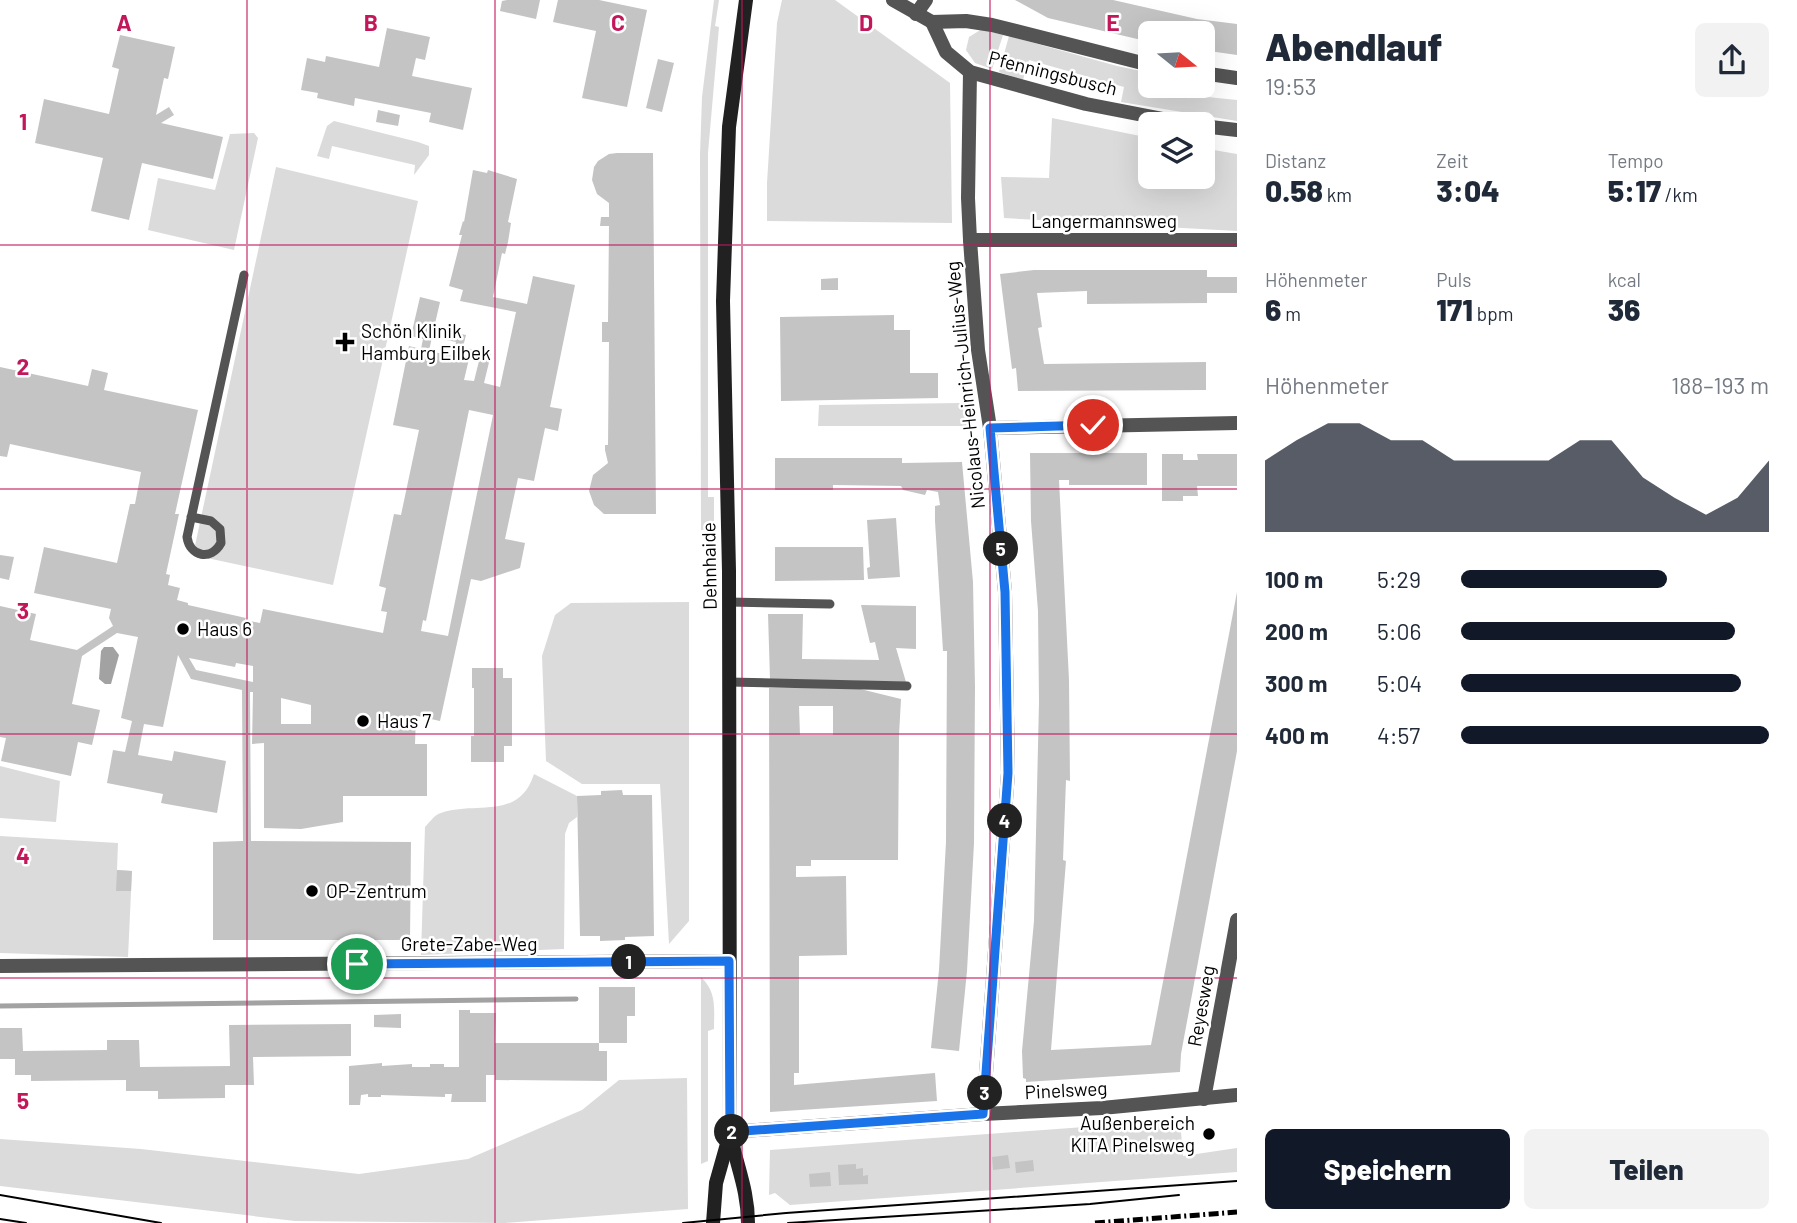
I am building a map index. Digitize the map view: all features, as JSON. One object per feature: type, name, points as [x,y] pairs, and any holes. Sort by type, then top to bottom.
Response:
[{"type":"main road","name":"Dehnhaide","points":[[746,0],[729,127],[723,300],[729,602],[730,1132],[746,1186],[748,1223]]},
{"type":"main road","name":"Dehnhaide","points":[[713,1223],[716,1183],[730,1132]]},
{"type":"street","name":"Pfenningsbusch","points":[[893,0],[932,22],[966,21],[992,25],[1138,62]]},
{"type":"street","points":[[916,14],[926,0]]},
{"type":"street","name":"Pfenningsbusch","points":[[932,22],[946,52],[970,72],[1086,104],[1138,114]]},
{"type":"street","name":"Nicolaus-Heinrich-Julius-Weg","points":[[970,72],[970,240],[978,350],[990,428],[1005,592],[1008,773],[983,1114]]},
{"type":"street","points":[[1215,75],[1237,78]]},
{"type":"street","points":[[1215,127],[1237,130]]},
{"type":"street","name":"Langermannsweg","points":[[970,240],[1237,240]]},
{"type":"street","points":[[990,428],[1237,423]]},
{"type":"street","name":"Reyesweg","points":[[1204,1099],[1237,920]]},
{"type":"street","name":"Grete-Zabe-Weg","points":[[0,966],[729,961]]},
{"type":"street","name":"Pinelsweg","points":[[730,1132],[1076,1110],[1237,1095]]},
{"type":"lane","points":[[191,517],[211,521],[221,530],[221,543],[215,552],[205,555],[190,548],[187,537],[191,517],[244,275]]},
{"type":"lane","points":[[729,602],[831,604]]},
{"type":"lane","points":[[729,682],[907,686]]},
{"type":"shaded area","points":[[714,0],[719,0],[715,26],[719,27],[708,153],[708,497],[714,497],[714,530],[701,530],[700,155],[702,97]]},
{"type":"shaded area","points":[[782,0],[835,0],[950,83],[952,223],[767,221],[777,23]]},
{"type":"shaded area","points":[[982,29],[1003,35],[992,69],[975,63],[966,50],[969,37]]},
{"type":"shaded area","points":[[1009,36],[1138,70],[1138,98],[1237,100],[1237,121],[1215,117],[1215,112],[1182,112],[1121,102],[1124,87],[1029,60],[1023,80],[999,72]]},
{"type":"shaded area","points":[[1052,118],[1138,136],[1138,189],[1215,189],[1215,150],[1237,154],[1237,231],[1004,218],[1001,177],[1049,178]]},
{"type":"shaded area","points":[[334,121],[418,142],[429,146],[429,155],[414,175],[415,165],[332,146],[329,159],[317,156],[327,126]]},
{"type":"shaded area","points":[[254,133],[258,138],[234,250],[148,230],[158,178],[215,190],[230,134]]},
{"type":"shaded area","points":[[276,167],[418,201],[333,585],[193,555]]},
{"type":"shaded area","points":[[968,403],[972,426],[818,426],[819,405]]},
{"type":"shaded area","points":[[689,602],[689,921],[669,944],[660,784],[582,784],[546,761],[542,656],[555,615],[571,603]]},
{"type":"shaded area","points":[[104,647],[113,647],[119,655],[111,684],[105,684],[99,679],[101,651]]},
{"type":"shaded area","points":[[0,766],[60,781],[56,822],[0,818]]},
{"type":"shaded area","points":[[534,774],[577,796],[577,817],[569,823],[565,834],[564,949],[421,955],[425,827],[441,813],[507,804],[527,789]]},
{"type":"shaded area","points":[[0,836],[118,843],[117,870],[132,871],[128,957],[0,953]]},
{"type":"shaded area","points":[[701,977],[710,989],[714,1001],[714,1029],[708,1031],[708,1161],[701,1164]]},
{"type":"shaded area","points":[[687,1078],[688,1209],[505,1223],[295,1221],[0,1186],[0,1139],[141,1149],[359,1174],[468,1159],[582,1110],[619,1080]]},
{"type":"shaded area","points":[[1180,1120],[1183,1156],[1237,1148],[1237,1172],[790,1205],[775,1193],[769,1195],[770,1150]]},
{"type":"building","points":[[540,0],[536,19],[500,11],[502,1]]},
{"type":"building","points":[[558,0],[599,0],[647,10],[627,107],[582,98],[596,31],[553,22]]},
{"type":"building","points":[[1015,0],[1113,0],[1213,21],[1138,21],[1138,39],[1048,18]]},
{"type":"building","points":[[1215,21],[1237,24],[1237,55],[1215,52]]},
{"type":"building","points":[[387,28],[430,37],[425,60],[416,58],[412,76],[472,88],[463,130],[429,122],[431,113],[355,98],[354,106],[317,98],[318,93],[301,90],[307,58],[325,62],[326,56],[379,67]]},
{"type":"building","points":[[120,35],[175,47],[168,79],[164,78],[156,115],[169,107],[174,115],[161,123],[223,137],[213,179],[142,163],[129,220],[91,211],[103,158],[35,143],[44,99],[109,114],[119,69],[112,67]]},
{"type":"building","points":[[658,59],[674,63],[662,112],[646,108]]},
{"type":"building","points":[[378,110],[400,115],[398,126],[376,122]]},
{"type":"building","points":[[653,153],[656,514],[604,514],[594,505],[589,491],[593,475],[608,463],[605,445],[608,445],[609,342],[602,342],[602,322],[608,322],[609,226],[600,226],[601,217],[609,217],[609,203],[597,194],[592,180],[598,161],[609,154]]},
{"type":"building","points":[[473,170],[487,173],[488,170],[517,179],[508,222],[511,223],[508,242],[505,254],[502,253],[493,297],[527,304],[533,276],[575,285],[550,407],[562,409],[558,431],[545,428],[534,481],[518,478],[505,539],[525,543],[520,568],[481,581],[471,579],[440,721],[413,715],[416,717],[415,744],[427,744],[427,796],[343,796],[343,822],[301,829],[264,828],[264,743],[252,744],[253,692],[250,692],[251,841],[411,842],[410,940],[213,940],[213,842],[243,841],[242,690],[191,679],[178,655],[163,727],[144,724],[138,755],[172,761],[174,751],[226,761],[217,813],[161,803],[163,794],[107,783],[113,750],[125,752],[132,721],[121,718],[138,637],[117,633],[82,656],[72,704],[100,710],[92,745],[78,742],[71,776],[1,761],[6,738],[0,737],[0,606],[36,614],[30,640],[77,650],[113,626],[109,618],[111,609],[34,593],[44,547],[117,563],[130,504],[135,504],[141,472],[10,444],[7,457],[0,456],[0,367],[88,386],[92,369],[108,373],[104,390],[198,410],[175,514],[179,514],[166,574],[170,575],[168,585],[180,588],[177,600],[260,623],[263,609],[383,633],[387,612],[381,611],[386,588],[379,586],[394,514],[401,515],[419,430],[393,425],[409,346],[421,349],[423,339],[411,336],[420,297],[440,302],[434,328],[466,335],[463,347],[491,354],[484,383],[500,387],[516,312],[460,301],[463,290],[449,286]],"holes":[[[432,337],[456,342],[453,356],[429,351]],[[469,359],[479,361],[474,381],[464,380]],[[469,410],[493,415],[448,636],[421,631],[423,620],[426,621]],[[189,658],[235,667],[236,663],[253,666],[253,682],[196,670]],[[281,698],[311,705],[311,724],[281,724]]]},
{"type":"building","points":[[1034,270],[1207,270],[1207,277],[1237,277],[1237,293],[1207,293],[1207,303],[1087,304],[1087,291],[1037,293],[1042,327],[1038,328],[1044,364],[1206,362],[1206,390],[1018,391],[1016,368],[1012,369],[1000,274]]},
{"type":"building","points":[[838,278],[838,290],[821,290],[821,279]]},
{"type":"building","points":[[894,315],[894,330],[910,330],[910,373],[938,373],[938,398],[781,401],[780,317]]},
{"type":"building","points":[[1030,453],[1147,453],[1147,485],[1069,485],[1069,480],[1059,480],[1069,680],[1070,781],[1066,780],[1063,860],[1066,861],[1051,1050],[1151,1045],[1237,592],[1237,751],[1181,1054],[1180,1072],[1026,1082],[1023,1078],[1022,1051],[1034,921],[1039,702],[1038,611],[1031,521]]},
{"type":"building","points":[[1162,454],[1183,454],[1183,460],[1198,460],[1197,454],[1237,454],[1237,486],[1197,486],[1198,496],[1183,496],[1183,501],[1162,501]]},
{"type":"building","points":[[775,458],[902,458],[902,463],[962,462],[973,582],[975,687],[974,843],[967,971],[959,1051],[931,1048],[939,970],[946,842],[947,651],[943,651],[935,521],[935,506],[940,505],[938,492],[927,490],[925,495],[903,490],[901,486],[833,485],[833,490],[775,490]]},
{"type":"building","points":[[896,518],[900,577],[868,579],[867,568],[870,567],[867,520]]},
{"type":"building","points":[[775,547],[863,547],[864,580],[775,581]]},
{"type":"building","points":[[0,555],[14,557],[9,580],[0,578]]},
{"type":"building","points":[[861,605],[916,606],[916,649],[896,648],[906,682],[770,679],[768,614],[803,614],[802,659],[879,660],[875,642],[870,643]]},
{"type":"building","points":[[472,668],[503,668],[503,678],[512,678],[512,746],[504,746],[504,762],[471,762],[471,736],[474,736]]},
{"type":"building","points":[[852,687],[901,699],[898,860],[811,860],[811,866],[796,866],[796,877],[846,876],[847,955],[799,956],[799,1073],[794,1073],[794,1085],[935,1073],[937,1101],[770,1112],[769,688]],"holes":[[[799,706],[833,706],[833,735],[800,735]]]},
{"type":"building","points":[[622,790],[623,795],[652,795],[654,936],[600,941],[600,936],[580,936],[577,796],[601,795],[601,791]]},
{"type":"building","points":[[117,870],[132,871],[131,891],[116,891]]},
{"type":"building","points":[[599,987],[635,987],[635,1016],[627,1016],[627,1043],[599,1043]]},
{"type":"building","points":[[459,1010],[470,1010],[470,1013],[496,1013],[495,1043],[599,1043],[599,1051],[607,1051],[607,1081],[495,1080],[495,1075],[486,1075],[486,1102],[451,1102],[452,1094],[445,1094],[445,1097],[368,1097],[368,1094],[361,1095],[360,1105],[349,1105],[349,1066],[382,1063],[382,1066],[412,1064],[412,1067],[430,1067],[430,1064],[444,1064],[444,1067],[459,1067]]},
{"type":"building","points":[[401,1014],[401,1028],[374,1027],[374,1015]]},
{"type":"building","points":[[351,1024],[351,1056],[253,1057],[254,1085],[225,1085],[225,1098],[158,1099],[158,1091],[126,1091],[126,1080],[31,1081],[31,1075],[15,1075],[15,1059],[0,1059],[0,1028],[22,1028],[23,1051],[107,1050],[107,1040],[139,1040],[140,1067],[230,1066],[229,1025]]},
{"type":"building","points":[[1008,1155],[1010,1168],[993,1170],[992,1157]]},
{"type":"building","points":[[1033,1160],[1034,1171],[1016,1173],[1015,1162]]},
{"type":"building","points":[[856,1164],[856,1169],[863,1168],[863,1176],[868,1175],[868,1184],[839,1185],[838,1165]]},
{"type":"building","points":[[830,1172],[831,1186],[810,1187],[809,1174]]},
{"type":"waterway","points":[[0,1006],[576,999]]},
{"type":"tram line","points":[[683,1223],[786,1213],[1237,1181]]},
{"type":"tram line","points":[[0,1195],[161,1223]]},
{"type":"tram line","points":[[788,1223],[1090,1204],[1179,1195]]},
{"type":"tram line","points":[[0,1219],[26,1223]]},
{"type":"railway","points":[[1095,1223],[1237,1212]]},
{"type":"place","name":"Schön Klinik Hamburg Eilbek","points":[[345,342]]},
{"type":"place","name":"Haus 6","points":[[183,629]]},
{"type":"place","name":"Haus 7","points":[[363,721]]},
{"type":"place","name":"OP-Zentrum","points":[[312,891]]},
{"type":"place","name":"Außenbereich KITA Pinelsweg","points":[[1209,1134]]},
{"type":"route","points":[[357,964],[729,961],[730,1132],[983,1114],[1008,773],[1005,592],[990,428],[1093,425]]}]
